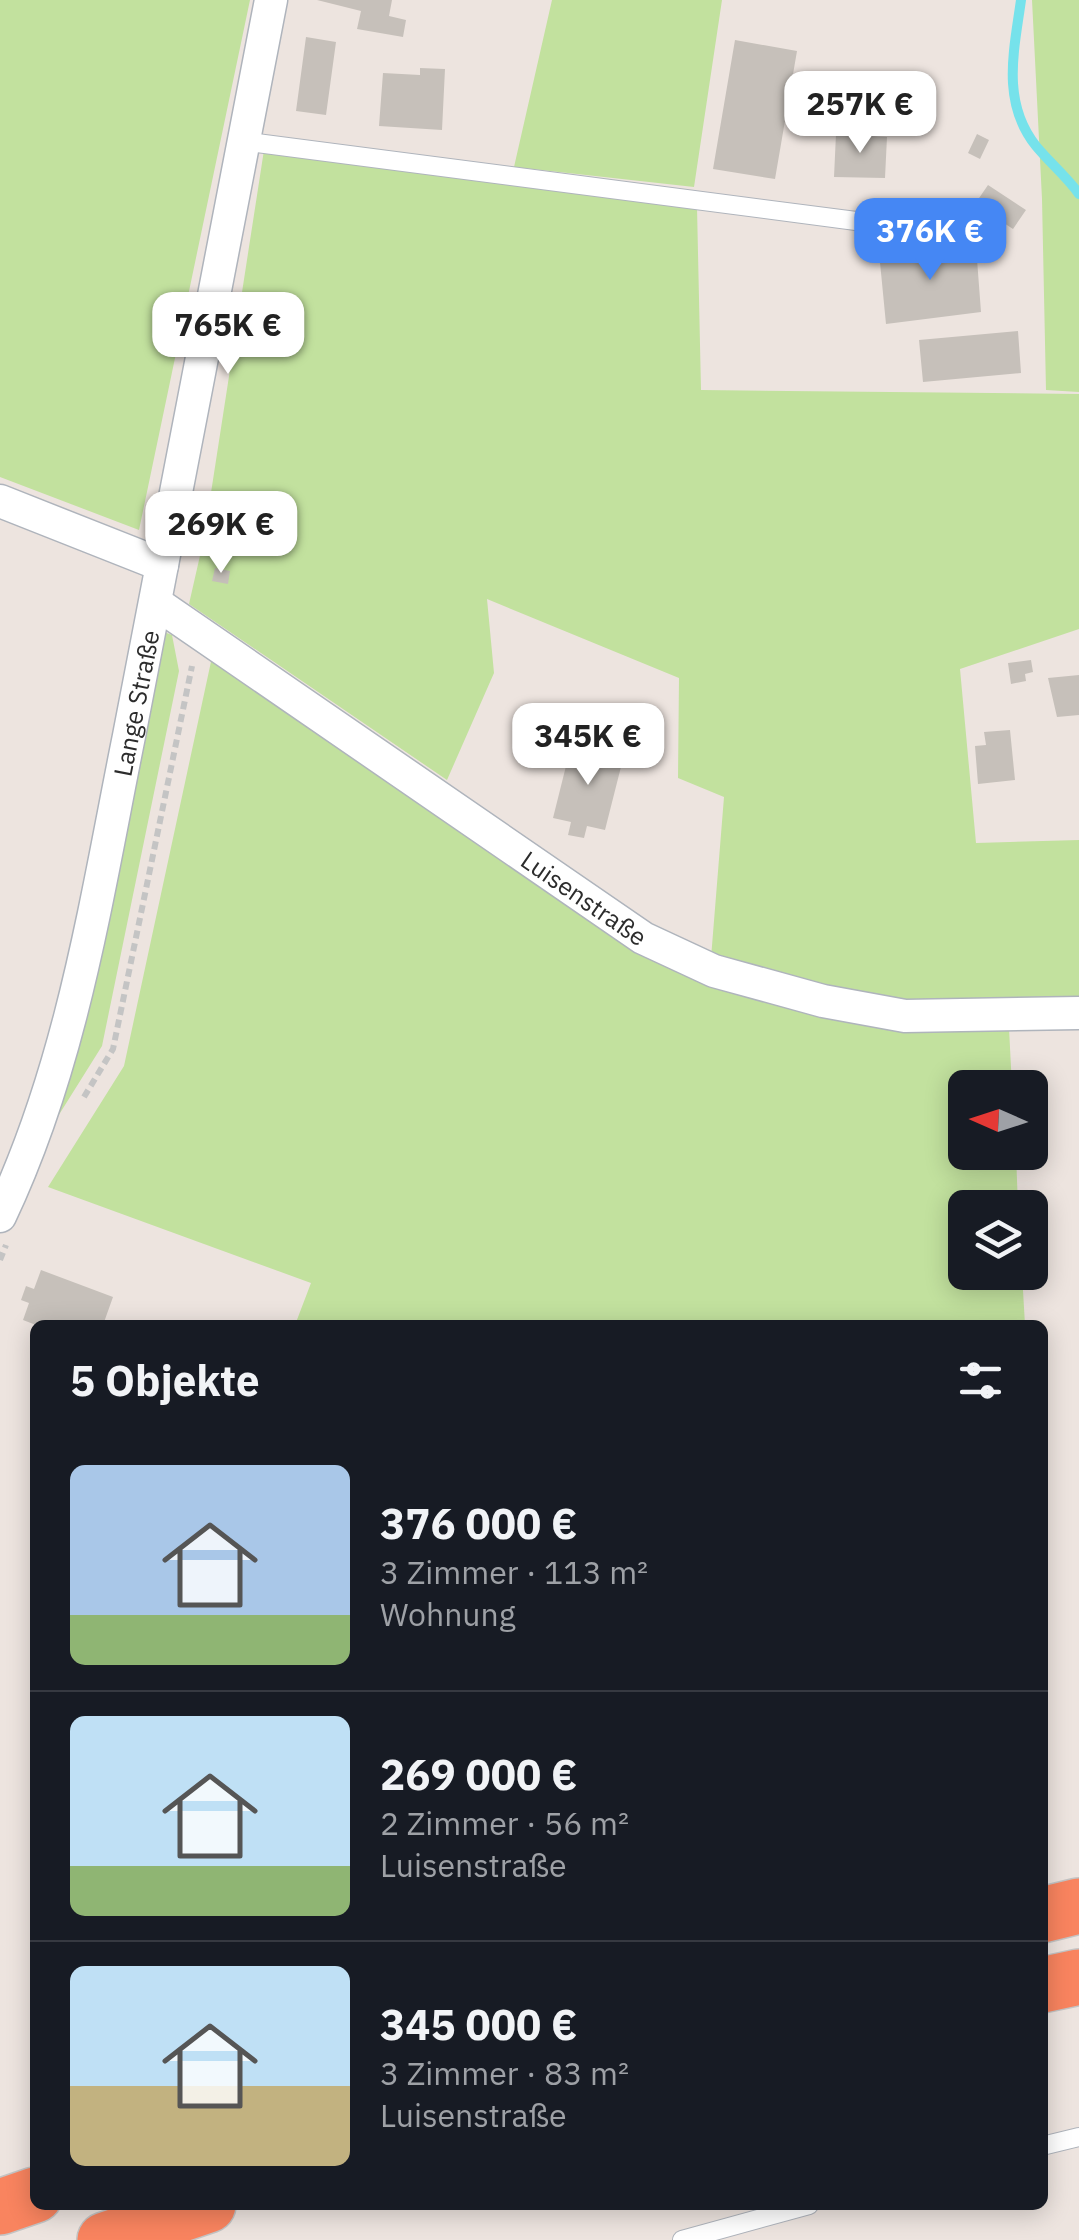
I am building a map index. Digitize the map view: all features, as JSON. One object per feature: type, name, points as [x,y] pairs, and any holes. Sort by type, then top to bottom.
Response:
[{"type":"highway","points":[[1048,1914],[1079,1906]]},
{"type":"highway","points":[[1048,1984],[1079,1976]]},
{"type":"highway","points":[[0,2208],[30,2197]]},
{"type":"highway","points":[[105,2240],[193,2210]]},
{"type":"street","name":"Lange Straße","points":[[0,1216],[28,1156],[67,1039],[156,602],[270,0]]},
{"type":"street","points":[[0,501],[162,564]]},
{"type":"street","name":"Luisenstraße","points":[[156,602],[644,938],[714,971],[823,1001],[905,1016],[1079,1013]]},
{"type":"lane","points":[[242,141],[856,221]]},
{"type":"lane","points":[[1048,2145],[1079,2137]]},
{"type":"lane","points":[[682,2240],[792,2210]]},
{"type":"green space","points":[[0,0],[250,0],[139,530],[0,477]]},
{"type":"green space","points":[[552,0],[722,0],[694,187],[514,167]]},
{"type":"green space","points":[[1032,0],[1079,0],[1079,392],[1046,390]]},
{"type":"green space","points":[[264,150],[697,207],[701,390],[1079,394],[1079,629],[960,669],[976,843],[1079,840],[1079,1002],[909,1004],[711,958],[724,797],[678,778],[679,678],[487,599],[494,673],[447,780],[189,604],[204,538]]},
{"type":"green space","points":[[164,632],[172,635],[179,671],[102,1046],[50,1129]]},
{"type":"green space","points":[[212,657],[626,939],[1009,1028],[1011,1070],[948,1070],[948,1170],[1017,1170],[1017,1190],[948,1190],[948,1290],[1023,1290],[1025,1320],[297,1320],[311,1283],[48,1187],[124,1066]]},
{"type":"building","points":[[317,0],[392,0],[389,16],[406,20],[403,37],[357,29],[361,11]]},
{"type":"building","points":[[306,37],[336,42],[326,115],[296,111]]},
{"type":"building","points":[[735,40],[797,51],[775,179],[713,169]]},
{"type":"building","points":[[420,68],[445,69],[442,130],[379,126],[383,73],[420,75]]},
{"type":"building","points":[[850,89],[889,90],[889,108],[849,106]]},
{"type":"building","points":[[836,134],[887,137],[885,178],[834,177]]},
{"type":"building","points":[[977,134],[989,140],[980,159],[968,153]]},
{"type":"building","points":[[988,185],[1026,210],[1013,229],[975,204]]},
{"type":"building","points":[[976,246],[981,312],[886,324],[879,252]]},
{"type":"building","points":[[1018,331],[1021,373],[923,382],[919,340]]},
{"type":"building","points":[[215,568],[230,571],[228,584],[212,581]]},
{"type":"building","points":[[1031,660],[1033,672],[1025,674],[1026,681],[1011,684],[1008,663]]},
{"type":"building","points":[[1079,675],[1079,715],[1057,717],[1048,678]]},
{"type":"building","points":[[1010,730],[1015,780],[978,784],[975,746],[986,745],[984,732]]},
{"type":"building","points":[[572,742],[624,755],[605,830],[587,826],[584,838],[568,835],[571,822],[553,818]]},
{"type":"building","points":[[41,1270],[113,1297],[105,1320],[30,1323],[23,1320],[29,1303],[21,1300],[26,1286],[34,1289]]},
{"type":"waterway","points":[[1021,0],[1013,76],[1018,112],[1036,146],[1079,194]]}]
